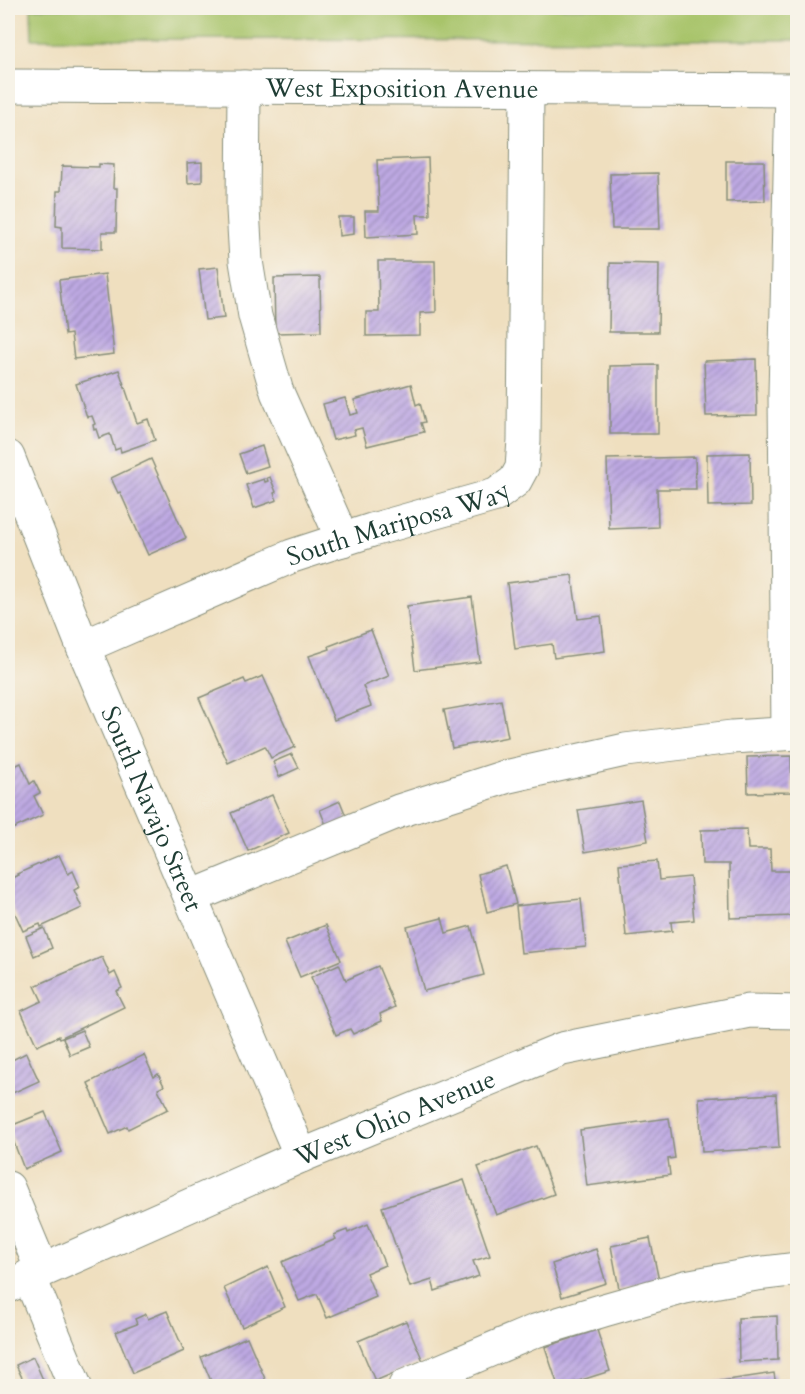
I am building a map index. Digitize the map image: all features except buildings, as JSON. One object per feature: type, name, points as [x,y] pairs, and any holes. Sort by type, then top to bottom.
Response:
[{"type":"street","name":"West Exposition Avenue","points":[[8,86],[795,90]]},
{"type":"street","points":[[244,87],[243,208],[246,261],[255,316],[277,392],[343,540]]},
{"type":"street","name":"South Mariposa Way","points":[[83,648],[292,556],[496,495],[515,481],[522,468],[524,440],[527,89]]},
{"type":"street","points":[[191,897],[399,811],[505,777],[625,750],[732,737],[793,733],[785,394],[795,90]]},
{"type":"street","name":"South Navajo Street","points":[[8,457],[83,648],[302,1156]]},
{"type":"street","name":"West Ohio Avenue","points":[[26,1278],[302,1156],[562,1049],[749,1011],[798,1012]]},
{"type":"street","points":[[8,1188],[26,1278],[75,1386]]},
{"type":"street","points":[[405,1386],[535,1331],[604,1310],[685,1287],[798,1269]]},
{"type":"green space","points":[[31,8],[797,8],[798,40],[32,39]]}]
